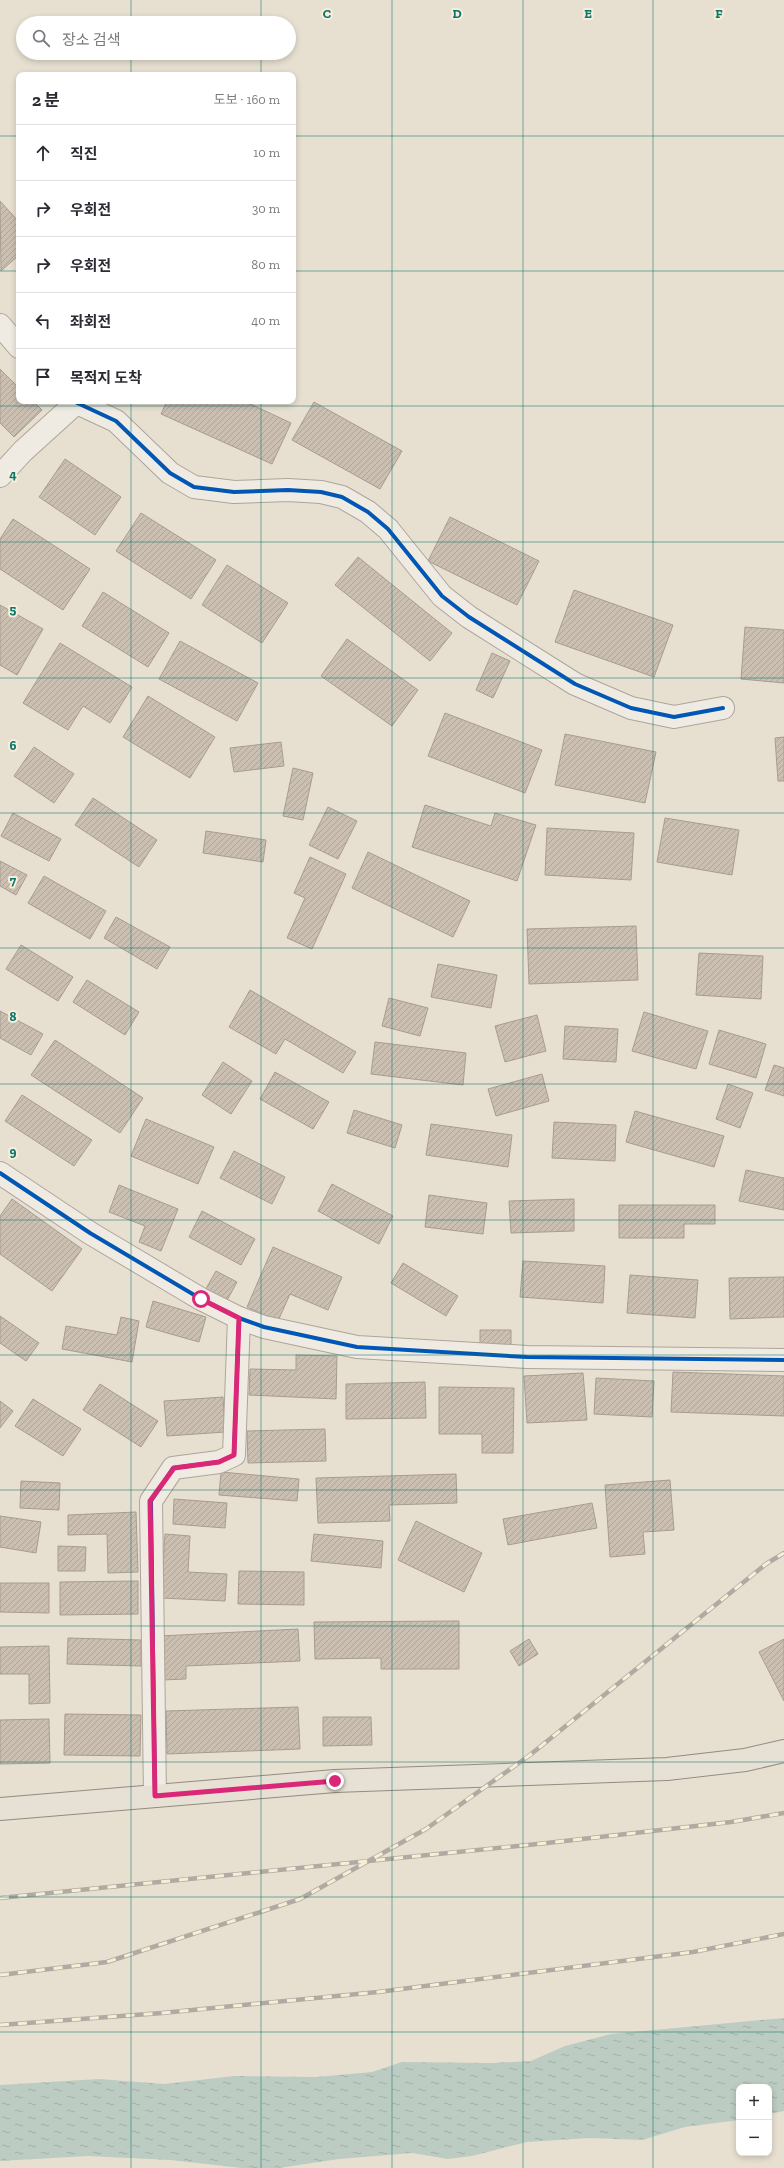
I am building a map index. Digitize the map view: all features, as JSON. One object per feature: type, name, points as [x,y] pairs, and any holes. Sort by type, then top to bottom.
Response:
[{"type":"main road","points":[[0,1809],[335,1781],[666,1769],[745,1760],[784,1751]]},
{"type":"street","points":[[0,325],[16,344]]},
{"type":"street","points":[[0,476],[23,451],[72,404]]},
{"type":"street","points":[[78,404],[116,421],[170,474],[194,487],[234,492],[288,490],[314,492],[342,497],[349,500],[368,512],[388,529],[442,596],[469,617],[575,684],[631,708],[674,717],[723,708]]},
{"type":"street","points":[[0,1173],[90,1233],[201,1299],[239,1318],[264,1327],[357,1347],[527,1357],[784,1360]]},
{"type":"street","points":[[155,1796],[150,1501],[174,1468],[219,1462],[234,1455],[239,1318]]},
{"type":"water","points":[[784,2018],[784,2111],[772,2113],[772,2084],[736,2084],[736,2120],[685,2127],[642,2140],[590,2138],[527,2142],[472,2156],[448,2159],[412,2153],[339,2159],[279,2168],[242,2168],[170,2160],[88,2156],[0,2161],[0,2085],[99,2079],[164,2084],[234,2076],[316,2077],[372,2072],[402,2062],[492,2063],[531,2061],[565,2046],[611,2034]]},
{"type":"building","points":[[0,201],[16,219],[16,258],[1,271]]},
{"type":"building","points":[[0,369],[16,385],[16,404],[36,404],[42,410],[14,437],[0,423]]},
{"type":"building","points":[[314,402],[402,451],[380,489],[292,440]]},
{"type":"building","points":[[166,404],[250,404],[291,423],[272,464],[161,414]]},
{"type":"building","points":[[65,459],[121,497],[95,535],[39,497]]},
{"type":"building","points":[[141,513],[216,560],[191,599],[116,551]]},
{"type":"building","points":[[450,517],[539,561],[517,605],[428,561]]},
{"type":"building","points":[[13,519],[90,569],[63,610],[0,569],[0,539]]},
{"type":"building","points":[[358,557],[452,633],[430,661],[335,585]]},
{"type":"building","points":[[227,565],[288,603],[262,643],[202,605]]},
{"type":"building","points":[[574,590],[673,625],[654,677],[555,642]]},
{"type":"building","points":[[103,592],[169,633],[148,667],[82,626]]},
{"type":"building","points":[[0,605],[43,629],[17,675],[0,665]]},
{"type":"building","points":[[745,627],[784,630],[784,683],[741,679]]},
{"type":"building","points":[[347,639],[418,690],[392,726],[321,676]]},
{"type":"building","points":[[180,641],[258,683],[237,721],[159,679]]},
{"type":"building","points":[[60,643],[132,687],[110,723],[83,706],[68,730],[23,703]]},
{"type":"building","points":[[492,653],[510,661],[493,698],[476,690]]},
{"type":"building","points":[[148,696],[215,737],[190,778],[123,737]]},
{"type":"building","points":[[445,713],[542,750],[525,793],[428,756]]},
{"type":"building","points":[[565,734],[656,752],[645,803],[555,785]]},
{"type":"building","points":[[784,737],[784,781],[778,781],[775,738]]},
{"type":"building","points":[[281,742],[284,766],[234,772],[230,748]]},
{"type":"building","points":[[34,747],[74,774],[54,803],[14,776]]},
{"type":"building","points":[[293,768],[313,773],[303,820],[283,816]]},
{"type":"building","points":[[93,798],[157,840],[139,867],[75,825]]},
{"type":"building","points":[[425,805],[491,826],[495,813],[536,825],[517,881],[412,847]]},
{"type":"building","points":[[328,807],[357,821],[338,859],[309,845]]},
{"type":"building","points":[[13,813],[61,839],[49,861],[1,836]]},
{"type":"building","points":[[665,818],[739,830],[732,875],[657,862]]},
{"type":"building","points":[[547,828],[634,833],[631,880],[545,875]]},
{"type":"building","points":[[206,831],[266,840],[263,862],[203,853]]},
{"type":"building","points":[[368,852],[470,901],[453,937],[352,888]]},
{"type":"building","points":[[310,857],[346,874],[312,949],[287,938],[305,898],[294,893]]},
{"type":"building","points":[[0,861],[27,875],[16,895],[0,886]]},
{"type":"building","points":[[44,876],[106,911],[90,939],[28,903]]},
{"type":"building","points":[[116,917],[170,947],[157,969],[104,938]]},
{"type":"building","points":[[636,926],[638,980],[529,984],[527,929]]},
{"type":"building","points":[[21,945],[73,977],[58,1001],[6,969]]},
{"type":"building","points":[[699,953],[763,956],[761,999],[696,995]]},
{"type":"building","points":[[438,964],[497,975],[491,1008],[431,997]]},
{"type":"building","points":[[87,980],[139,1012],[125,1035],[73,1002]]},
{"type":"building","points":[[250,990],[356,1052],[343,1073],[285,1039],[276,1054],[229,1027]]},
{"type":"building","points":[[389,998],[428,1008],[420,1036],[382,1026]]},
{"type":"building","points":[[0,1011],[43,1034],[31,1055],[0,1038]]},
{"type":"building","points":[[644,1012],[708,1031],[696,1069],[632,1051]]},
{"type":"building","points":[[537,1015],[546,1051],[505,1062],[495,1026]]},
{"type":"building","points":[[565,1026],[618,1029],[616,1062],[563,1059]]},
{"type":"building","points":[[719,1030],[766,1044],[756,1078],[709,1064]]},
{"type":"building","points":[[55,1040],[143,1098],[120,1133],[31,1075]]},
{"type":"building","points":[[375,1042],[466,1053],[463,1085],[371,1074]]},
{"type":"building","points":[[223,1062],[252,1081],[231,1114],[202,1095]]},
{"type":"building","points":[[774,1065],[784,1068],[784,1096],[765,1090]]},
{"type":"building","points":[[275,1072],[329,1102],[313,1129],[260,1099]]},
{"type":"building","points":[[542,1074],[549,1101],[496,1116],[488,1089]]},
{"type":"building","points":[[728,1084],[753,1093],[740,1128],[716,1119]]},
{"type":"building","points":[[22,1095],[92,1140],[74,1166],[5,1121]]},
{"type":"building","points":[[354,1110],[402,1125],[395,1148],[347,1133]]},
{"type":"building","points":[[635,1111],[724,1136],[714,1167],[626,1142]]},
{"type":"building","points":[[146,1119],[214,1147],[198,1184],[131,1156]]},
{"type":"building","points":[[554,1122],[616,1125],[615,1161],[552,1158]]},
{"type":"building","points":[[431,1124],[512,1135],[508,1167],[426,1155]]},
{"type":"building","points":[[234,1151],[285,1177],[272,1204],[220,1178]]},
{"type":"building","points":[[746,1170],[784,1178],[784,1210],[739,1201]]},
{"type":"building","points":[[332,1184],[393,1216],[379,1244],[318,1211]]},
{"type":"building","points":[[119,1185],[178,1209],[161,1251],[139,1242],[145,1226],[109,1212]]},
{"type":"building","points":[[429,1195],[487,1203],[483,1234],[425,1227]]},
{"type":"building","points":[[12,1199],[82,1249],[52,1291],[0,1254],[0,1216]]},
{"type":"building","points":[[574,1199],[574,1231],[511,1233],[509,1201]]},
{"type":"building","points":[[619,1205],[715,1205],[715,1224],[684,1224],[684,1238],[619,1238]]},
{"type":"building","points":[[202,1211],[255,1239],[241,1265],[189,1237]]},
{"type":"building","points":[[273,1247],[342,1277],[328,1310],[290,1294],[278,1321],[247,1307]]},
{"type":"building","points":[[523,1261],[605,1266],[603,1303],[520,1297]]},
{"type":"building","points":[[403,1263],[458,1296],[446,1316],[391,1283]]},
{"type":"building","points":[[216,1271],[237,1282],[225,1304],[204,1292]]},
{"type":"building","points":[[630,1275],[698,1280],[695,1318],[627,1313]]},
{"type":"building","points":[[784,1277],[784,1317],[730,1319],[729,1278]]},
{"type":"building","points":[[153,1301],[206,1317],[199,1342],[146,1327]]},
{"type":"building","points":[[0,1316],[39,1343],[26,1361],[0,1343]]},
{"type":"building","points":[[121,1317],[139,1321],[132,1362],[62,1349],[66,1326],[117,1335]]},
{"type":"building","points":[[480,1330],[511,1330],[511,1348],[480,1347]]},
{"type":"building","points":[[296,1355],[337,1356],[336,1399],[249,1395],[250,1369],[296,1370]]},
{"type":"building","points":[[673,1372],[784,1376],[784,1416],[671,1412]]},
{"type":"building","points":[[583,1373],[587,1420],[527,1423],[524,1376]]},
{"type":"building","points":[[596,1378],[654,1381],[652,1417],[594,1414]]},
{"type":"building","points":[[425,1382],[426,1418],[346,1419],[346,1384]]},
{"type":"building","points":[[100,1384],[158,1421],[141,1447],[83,1410]]},
{"type":"building","points":[[439,1387],[514,1388],[513,1453],[482,1453],[482,1434],[439,1434]]},
{"type":"building","points":[[223,1397],[225,1432],[167,1436],[164,1401]]},
{"type":"building","points":[[33,1399],[81,1429],[63,1456],[15,1426]]},
{"type":"building","points":[[0,1401],[13,1411],[0,1428]]},
{"type":"building","points":[[325,1429],[326,1461],[248,1463],[247,1431]]},
{"type":"building","points":[[221,1472],[299,1479],[297,1501],[219,1495]]},
{"type":"building","points":[[456,1474],[457,1503],[389,1505],[390,1521],[318,1523],[316,1478]]},
{"type":"building","points":[[670,1480],[674,1530],[643,1532],[645,1554],[610,1557],[605,1485]]},
{"type":"building","points":[[21,1481],[60,1483],[59,1510],[20,1508]]},
{"type":"building","points":[[174,1499],[227,1503],[225,1528],[173,1524]]},
{"type":"building","points":[[592,1503],[597,1528],[508,1545],[503,1519]]},
{"type":"building","points":[[136,1512],[138,1572],[108,1573],[107,1534],[68,1535],[68,1515]]},
{"type":"building","points":[[0,1516],[41,1522],[36,1553],[0,1547]]},
{"type":"building","points":[[416,1521],[482,1553],[464,1592],[398,1560]]},
{"type":"building","points":[[165,1534],[190,1536],[188,1572],[227,1574],[225,1601],[161,1598]]},
{"type":"building","points":[[314,1534],[383,1541],[381,1568],[311,1561]]},
{"type":"building","points":[[58,1546],[86,1547],[85,1571],[58,1571]]},
{"type":"building","points":[[239,1571],[304,1572],[304,1605],[238,1604]]},
{"type":"building","points":[[138,1581],[138,1614],[60,1615],[60,1582]]},
{"type":"building","points":[[0,1583],[49,1583],[49,1613],[0,1612]]},
{"type":"building","points":[[459,1621],[459,1669],[381,1669],[381,1658],[315,1659],[314,1622]]},
{"type":"building","points":[[298,1629],[300,1661],[186,1666],[186,1679],[162,1680],[160,1636]]},
{"type":"building","points":[[68,1638],[141,1640],[141,1666],[67,1664]]},
{"type":"building","points":[[529,1639],[538,1654],[519,1666],[510,1651]]},
{"type":"building","points":[[784,1639],[784,1701],[759,1652]]},
{"type":"building","points":[[49,1646],[50,1703],[29,1704],[29,1674],[0,1674],[0,1647]]},
{"type":"building","points":[[298,1707],[300,1749],[167,1754],[166,1711]]},
{"type":"building","points":[[65,1714],[141,1715],[140,1756],[64,1755]]},
{"type":"building","points":[[323,1717],[371,1717],[372,1745],[323,1746]]},
{"type":"building","points":[[49,1719],[50,1763],[0,1764],[0,1720]]},
{"type":"railway","points":[[0,1975],[107,1962],[300,1899],[426,1829],[530,1755],[766,1564],[784,1553]]},
{"type":"railway","points":[[0,1898],[547,1843],[731,1822],[784,1813]]},
{"type":"railway","points":[[0,2025],[162,2013],[378,1992],[693,1952],[784,1934]]},
{"type":"cycle path","points":[[79,404],[116,421],[170,473],[194,487],[234,492],[288,490],[321,492],[342,497],[368,512],[388,529],[442,596],[469,617],[575,684],[631,708],[674,717],[723,708]]},
{"type":"cycle path","points":[[0,1173],[90,1233],[201,1299],[239,1318],[264,1327],[357,1347],[527,1357],[784,1360]]},
{"type":"cycle path","points":[[155,1796],[151,1501],[173,1468],[219,1462],[234,1455],[239,1318]]},
{"type":"route","points":[[201,1299],[239,1318],[234,1455],[219,1462],[174,1468],[150,1501],[155,1796],[335,1781]]}]
